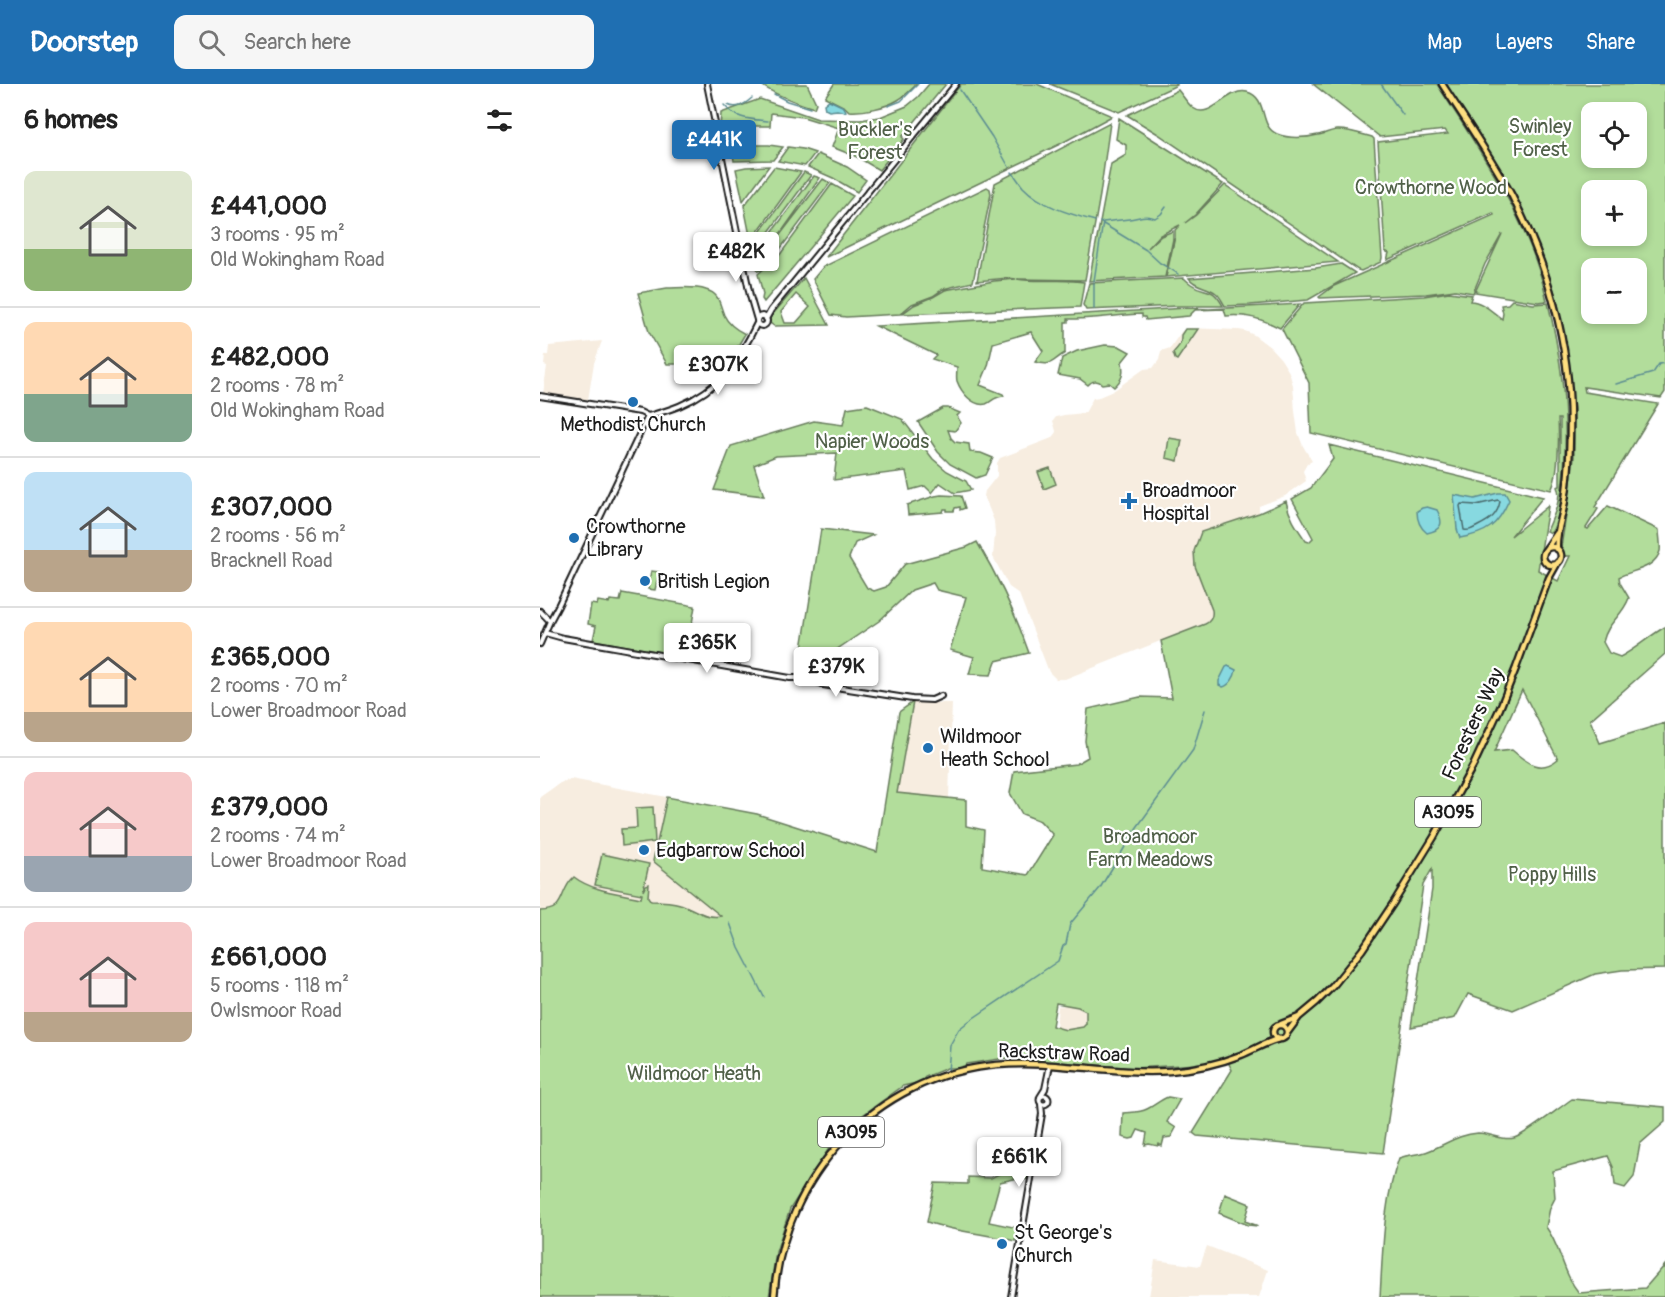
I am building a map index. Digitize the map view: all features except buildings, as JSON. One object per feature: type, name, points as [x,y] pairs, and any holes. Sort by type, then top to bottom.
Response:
[{"type":"main road","points":[[1442,84],[1511,195],[1535,246],[1554,304],[1566,365],[1570,412],[1565,503],[1556,543],[1560,555],[1558,562],[1548,564],[1543,557],[1558,531]]},
{"type":"main road","points":[[1546,549],[1551,547],[1557,549]]},
{"type":"main road","name":"Foresters Way","points":[[1287,1033],[1299,1017],[1333,986],[1362,950],[1434,837],[1474,764],[1500,708],[1549,578],[1558,562]]},
{"type":"main road","name":"Foresters Way","points":[[1548,564],[1549,578]]},
{"type":"main road","name":"Foresters Way","points":[[1279,1025],[1299,1017]]},
{"type":"main road","points":[[1279,1025],[1285,1027],[1287,1033],[1285,1038],[1279,1039],[1274,1036],[1273,1031],[1279,1025]]},
{"type":"main road","name":"Rackstraw Road","points":[[1261,1046],[1273,1031]]},
{"type":"main road","name":"Rackstraw Road","points":[[774,1297],[782,1245],[799,1200],[826,1158],[844,1138],[867,1117],[902,1094],[951,1074],[997,1065],[1050,1065],[1170,1071],[1211,1065],[1279,1039]]},
{"type":"street","points":[[707,84],[758,323]]},
{"type":"street","points":[[540,396],[640,412],[648,416],[681,406],[716,383],[732,367],[758,323],[758,317],[763,317],[771,310],[956,84]]},
{"type":"street","points":[[753,307],[763,317],[765,324],[758,323]]},
{"type":"street","points":[[540,644],[648,416]]},
{"type":"street","points":[[540,611],[550,621]]},
{"type":"street","points":[[545,633],[790,678],[798,678],[807,672],[822,685],[890,696],[932,700],[941,696]]},
{"type":"street","points":[[1044,1104],[1039,1101],[1045,1089],[1050,1065]]},
{"type":"street","points":[[1011,1297],[1041,1118],[1044,1104],[1048,1100],[1045,1089]]},
{"type":"street","points":[[1040,1097],[1047,1097]]},
{"type":"shaded area","name":"Broadmoor Hospital","points":[[1189,328],[1245,331],[1270,347],[1281,359],[1289,372],[1293,385],[1298,433],[1312,461],[1303,471],[1306,481],[1285,496],[1259,506],[1259,513],[1201,532],[1194,551],[1195,566],[1212,610],[1212,616],[1208,622],[1065,679],[1056,679],[1049,672],[1019,594],[1009,587],[993,557],[994,521],[984,496],[985,491],[997,476],[997,463],[1000,458],[1052,438],[1056,431],[1053,421],[1056,417],[1085,413],[1093,398],[1113,391],[1144,369],[1153,368],[1159,360],[1161,351],[1170,348],[1181,332]]},
{"type":"shaded area","points":[[602,341],[594,363],[588,400],[543,394],[547,366],[544,365],[545,355],[548,355],[549,346]]},
{"type":"shaded area","name":"Wildmoor Heath School","points":[[913,702],[952,703],[949,798],[897,793]]},
{"type":"shaded area","name":"Edgbarrow School","points":[[571,779],[757,814],[729,922],[572,925],[540,918],[540,797],[560,783]]},
{"type":"shaded area","points":[[1067,1005],[1086,1011],[1086,1024],[1083,1027],[1066,1030],[1056,1027],[1058,1006]]},
{"type":"shaded area","points":[[1207,1246],[1268,1270],[1259,1297],[1149,1297],[1155,1260],[1200,1266]]},
{"type":"green space","name":"Buckler's Forest","points":[[760,84],[807,84],[816,103],[814,108],[808,106],[779,95]]},
{"type":"green space","name":"Buckler's Forest","points":[[834,84],[917,84],[893,103],[874,109],[849,111],[825,97]]},
{"type":"green space","name":"Buckler's Forest","points":[[929,84],[946,84],[902,137],[904,139],[879,170],[857,157],[832,147],[839,128],[803,117],[771,113],[770,126],[737,126],[720,130],[721,113],[760,99],[818,119],[860,120],[880,117],[907,106]]},
{"type":"green space","points":[[961,84],[1037,84],[1112,116],[1060,144],[826,257]]},
{"type":"green space","points":[[1050,84],[1177,84],[1177,85],[1119,112]]},
{"type":"green space","name":"Crowthorne Wood","points":[[1313,84],[1437,84],[1486,161],[1516,215],[1529,243],[1547,301],[1538,302],[1475,292],[1502,234],[1485,264],[1473,293],[1455,290],[1426,294],[1320,298],[1334,286],[1494,215],[1493,213],[1387,260],[1389,253],[1385,251],[1378,142],[1448,134],[1445,130],[1380,137]]},
{"type":"green space","points":[[1446,84],[1665,84],[1665,392],[1661,398],[1584,387],[1585,392],[1658,404],[1595,507],[1598,509],[1586,528],[1588,529],[1608,506],[1659,530],[1660,551],[1653,562],[1619,577],[1629,598],[1608,629],[1603,642],[1609,653],[1620,657],[1665,627],[1665,654],[1590,720],[1600,743],[1665,723],[1665,969],[1622,970],[1595,974],[1513,1010],[1468,994],[1455,1018],[1411,1027],[1432,889],[1432,869],[1423,885],[1383,1153],[1197,1136],[1193,1133],[1232,1070],[1228,1062],[1134,1068],[1006,1058],[966,1064],[963,1068],[947,1068],[925,1077],[921,1082],[903,1086],[860,1117],[831,1145],[790,1209],[776,1252],[769,1297],[540,1297],[540,911],[549,910],[558,904],[574,877],[597,888],[641,898],[642,894],[595,885],[602,854],[649,864],[643,891],[649,884],[648,897],[651,901],[677,903],[704,915],[721,916],[653,861],[667,797],[757,814],[877,852],[899,712],[913,702],[897,793],[966,800],[966,826],[984,830],[982,867],[1028,875],[1053,835],[1040,821],[1022,814],[1010,793],[1014,771],[1076,764],[1088,757],[1085,741],[1088,709],[1140,697],[1172,698],[1161,641],[1205,624],[1210,620],[1212,614],[1195,566],[1194,551],[1201,532],[1259,513],[1286,501],[1294,522],[1309,542],[1313,538],[1292,499],[1311,488],[1333,459],[1329,445],[1543,497],[1511,536],[1548,506],[1538,570],[1558,581],[1570,556],[1565,556],[1561,547],[1574,457],[1574,409],[1568,360],[1557,299],[1539,247],[1507,183]],"holes":[[[1522,690],[1558,759],[1545,766],[1539,766],[1528,763],[1512,750],[1494,752]],[[1056,1003],[1078,1007],[1086,1011],[1086,1024],[1083,1027],[1066,1030],[1052,1026]]]},
{"type":"green space","name":"Crowthorne Wood","points":[[1178,90],[1193,108],[1199,111],[1213,107],[1233,94],[1247,92],[1254,95],[1261,106],[1267,125],[1282,136],[1308,137],[1340,130],[1372,137],[1374,139],[1381,262],[1361,271],[1358,270],[1127,115]]},
{"type":"green space","points":[[1119,118],[1223,184],[1185,223],[1196,215],[1225,185],[1338,262],[1166,277],[1175,230],[1180,225],[1160,235],[1148,248],[1161,236],[1173,231],[1165,277],[1089,281],[1111,164],[1126,155],[1126,145],[1116,139]]},
{"type":"green space","points":[[1110,123],[1085,280],[1017,279],[1084,282],[1080,307],[902,314],[914,305],[945,290],[1016,279],[977,281],[995,183]]},
{"type":"green space","points":[[751,145],[783,147],[773,160],[734,161],[732,147]]},
{"type":"green space","points":[[788,147],[815,153],[805,166],[778,161]]},
{"type":"green space","points":[[818,154],[847,167],[866,180],[857,192],[808,167]]},
{"type":"green space","points":[[769,166],[743,201],[736,169]]},
{"type":"green space","points":[[774,167],[801,172],[751,241],[744,206]]},
{"type":"green space","points":[[804,172],[811,175],[754,252],[752,243]]},
{"type":"green space","points":[[814,176],[820,178],[770,248],[823,179],[830,183],[768,265],[779,256],[832,184],[853,196],[764,302],[758,274],[766,267],[758,271],[754,256]]},
{"type":"green space","points":[[987,187],[991,194],[973,282],[943,289],[933,296],[912,304],[900,314],[846,317],[831,315],[813,279],[823,267]]},
{"type":"green space","points":[[1341,264],[1355,273],[1308,300],[1225,306],[1216,293],[1194,283],[1189,278],[1316,268]]},
{"type":"green space","points":[[804,278],[829,325],[774,326],[770,323],[770,318]],"holes":[[[796,294],[810,307],[796,323],[785,323],[781,312]]]},
{"type":"green space","points":[[1184,278],[1196,287],[1212,292],[1223,306],[1086,310],[1083,305],[1089,283]]},
{"type":"green space","points":[[667,288],[697,288],[711,292],[718,300],[728,321],[745,334],[726,366],[667,364],[649,332],[638,293]]},
{"type":"green space","points":[[1449,292],[1472,295],[1470,301],[1483,305],[1502,319],[1501,305],[1508,304],[1512,300],[1533,304],[1548,303],[1558,349],[1565,418],[1560,505],[1551,533],[1547,531],[1558,503],[1557,487],[1560,486],[1560,419],[1558,419],[1557,466],[1551,490],[1311,433],[1309,383],[1282,329],[1304,303],[1424,296]]},
{"type":"green space","points":[[1300,304],[1280,328],[1254,318],[1226,316],[1224,309],[1195,310],[1189,316],[1146,320],[1142,314],[1068,319],[1068,322],[1065,322],[1065,353],[1049,363],[1035,362],[1043,351],[1031,332],[993,343],[988,366],[980,385],[1004,396],[995,398],[986,404],[972,401],[961,390],[957,381],[957,367],[932,359],[936,355],[876,326],[1187,308]]},
{"type":"green space","points":[[1185,329],[1198,329],[1177,360],[1173,353],[1181,342],[1181,335]]},
{"type":"green space","points":[[1105,345],[1119,346],[1130,352],[1122,362],[1122,376],[1114,387],[1109,383],[1102,384],[1097,381],[1088,385],[1080,379],[1058,375],[1062,358],[1077,351]]},
{"type":"green space","name":"Napier Woods","points":[[867,405],[902,419],[933,459],[947,471],[966,481],[971,490],[955,493],[940,483],[932,493],[925,486],[910,490],[906,471],[834,480],[837,453],[776,456],[754,465],[764,496],[714,490],[731,446],[814,421],[843,425],[847,408]]},
{"type":"green space","points":[[943,408],[960,413],[957,416],[961,423],[955,431],[948,430],[955,442],[969,444],[970,452],[981,453],[993,458],[985,475],[976,478],[950,464],[938,452],[918,422]]},
{"type":"green space","points":[[1169,438],[1182,440],[1178,461],[1166,458]]},
{"type":"green space","points":[[1050,468],[1056,484],[1044,489],[1038,472]]},
{"type":"green space","points":[[941,495],[961,496],[965,508],[908,515],[907,505]]},
{"type":"green space","points":[[821,529],[873,535],[855,543],[849,558],[867,588],[874,591],[886,587],[905,564],[967,547],[977,542],[1006,596],[1029,653],[996,661],[991,675],[969,674],[974,657],[950,650],[966,597],[937,590],[933,583],[912,590],[879,621],[798,674]]},
{"type":"green space","points":[[651,571],[659,572],[655,590],[648,589]]},
{"type":"green space","points":[[622,593],[695,606],[691,629],[711,633],[706,660],[593,640],[596,626],[588,624],[591,604],[597,605],[598,601],[609,603],[610,600],[620,601]]},
{"type":"green space","points":[[653,807],[655,842],[622,846],[621,829],[637,828],[636,808]]},
{"type":"green space","points":[[1168,1097],[1180,1099],[1167,1122],[1176,1128],[1171,1137],[1164,1138],[1162,1146],[1159,1144],[1158,1146],[1145,1145],[1147,1133],[1138,1130],[1134,1138],[1122,1137],[1123,1113],[1144,1110]]},
{"type":"green space","points":[[1572,1099],[1665,1107],[1665,1122],[1640,1144],[1634,1177],[1625,1188],[1615,1185],[1613,1167],[1608,1156],[1553,1171],[1555,1198],[1550,1208],[1546,1227],[1579,1293],[1645,1288],[1665,1265],[1665,1297],[1380,1297],[1387,1209],[1399,1158],[1429,1151],[1470,1134],[1483,1133],[1514,1138]]},
{"type":"green space","points":[[1020,1156],[1032,1157],[1029,1179],[1000,1182],[989,1222],[1018,1228],[1015,1241],[927,1222],[935,1183],[968,1184],[968,1177],[991,1178],[1014,1166]]},
{"type":"green space","points":[[1225,1194],[1250,1204],[1245,1221],[1258,1226],[1248,1225],[1219,1213]]},
{"type":"water","points":[[829,100],[844,107],[846,111],[825,109],[824,104]]},
{"type":"water","points":[[1505,493],[1509,500],[1496,522],[1485,530],[1460,538],[1454,495],[1475,499]]},
{"type":"water","points":[[1427,507],[1437,510],[1441,522],[1439,528],[1427,533],[1419,523],[1417,511]]},
{"type":"water","points":[[1228,666],[1236,670],[1230,683],[1223,687],[1219,685],[1219,681]]},
{"type":"waterway","points":[[888,106],[901,101],[918,84]]},
{"type":"waterway","points":[[1381,84],[1403,115]]},
{"type":"waterway","points":[[960,90],[1009,167]]},
{"type":"waterway","points":[[774,94],[787,101],[810,108]]},
{"type":"waterway","points":[[728,105],[738,107],[752,98]]},
{"type":"waterway","points":[[724,105],[739,116],[768,121]]},
{"type":"waterway","points":[[1012,172],[1023,187],[1038,199],[1066,212],[1095,221]]},
{"type":"waterway","points":[[1094,281],[1103,222],[1145,216],[1155,218],[1166,207]]},
{"type":"waterway","points":[[1100,222],[1146,250]]},
{"type":"waterway","points":[[1147,251],[1167,267]]},
{"type":"waterway","points":[[1169,268],[1178,274]]},
{"type":"waterway","points":[[1094,283],[1094,309]]},
{"type":"waterway","points":[[1616,384],[1653,373],[1659,364],[1665,363]]},
{"type":"waterway","points":[[1135,830],[1193,750],[1205,710]]},
{"type":"waterway","points":[[948,1072],[950,1045],[959,1029],[1058,961],[1063,946],[1066,944],[1070,924],[1100,888],[1134,832]]},
{"type":"waterway","points":[[730,923],[750,969]]},
{"type":"waterway","points":[[752,973],[764,997]]},
{"type":"place","name":"Methodist Church","points":[[633,402]]},
{"type":"place","name":"Broadmoor Hospital","points":[[1129,501]]},
{"type":"place","name":"Crowthorne Library","points":[[574,538]]},
{"type":"place","name":"British Legion","points":[[645,581]]},
{"type":"place","name":"Wildmoor Heath School","points":[[928,748]]},
{"type":"place","name":"Edgbarrow School","points":[[644,850]]},
{"type":"place","name":"St George's Church","points":[[1002,1244]]},
{"type":"park label","name":"Swinley Forest","points":[[1540,138]]},
{"type":"park label","name":"Broadmoor Farm Meadows","points":[[1150,848]]},
{"type":"park label","name":"Poppy Hills","points":[[1552,874]]},
{"type":"park label","name":"Wildmoor Heath","points":[[694,1073]]}]
